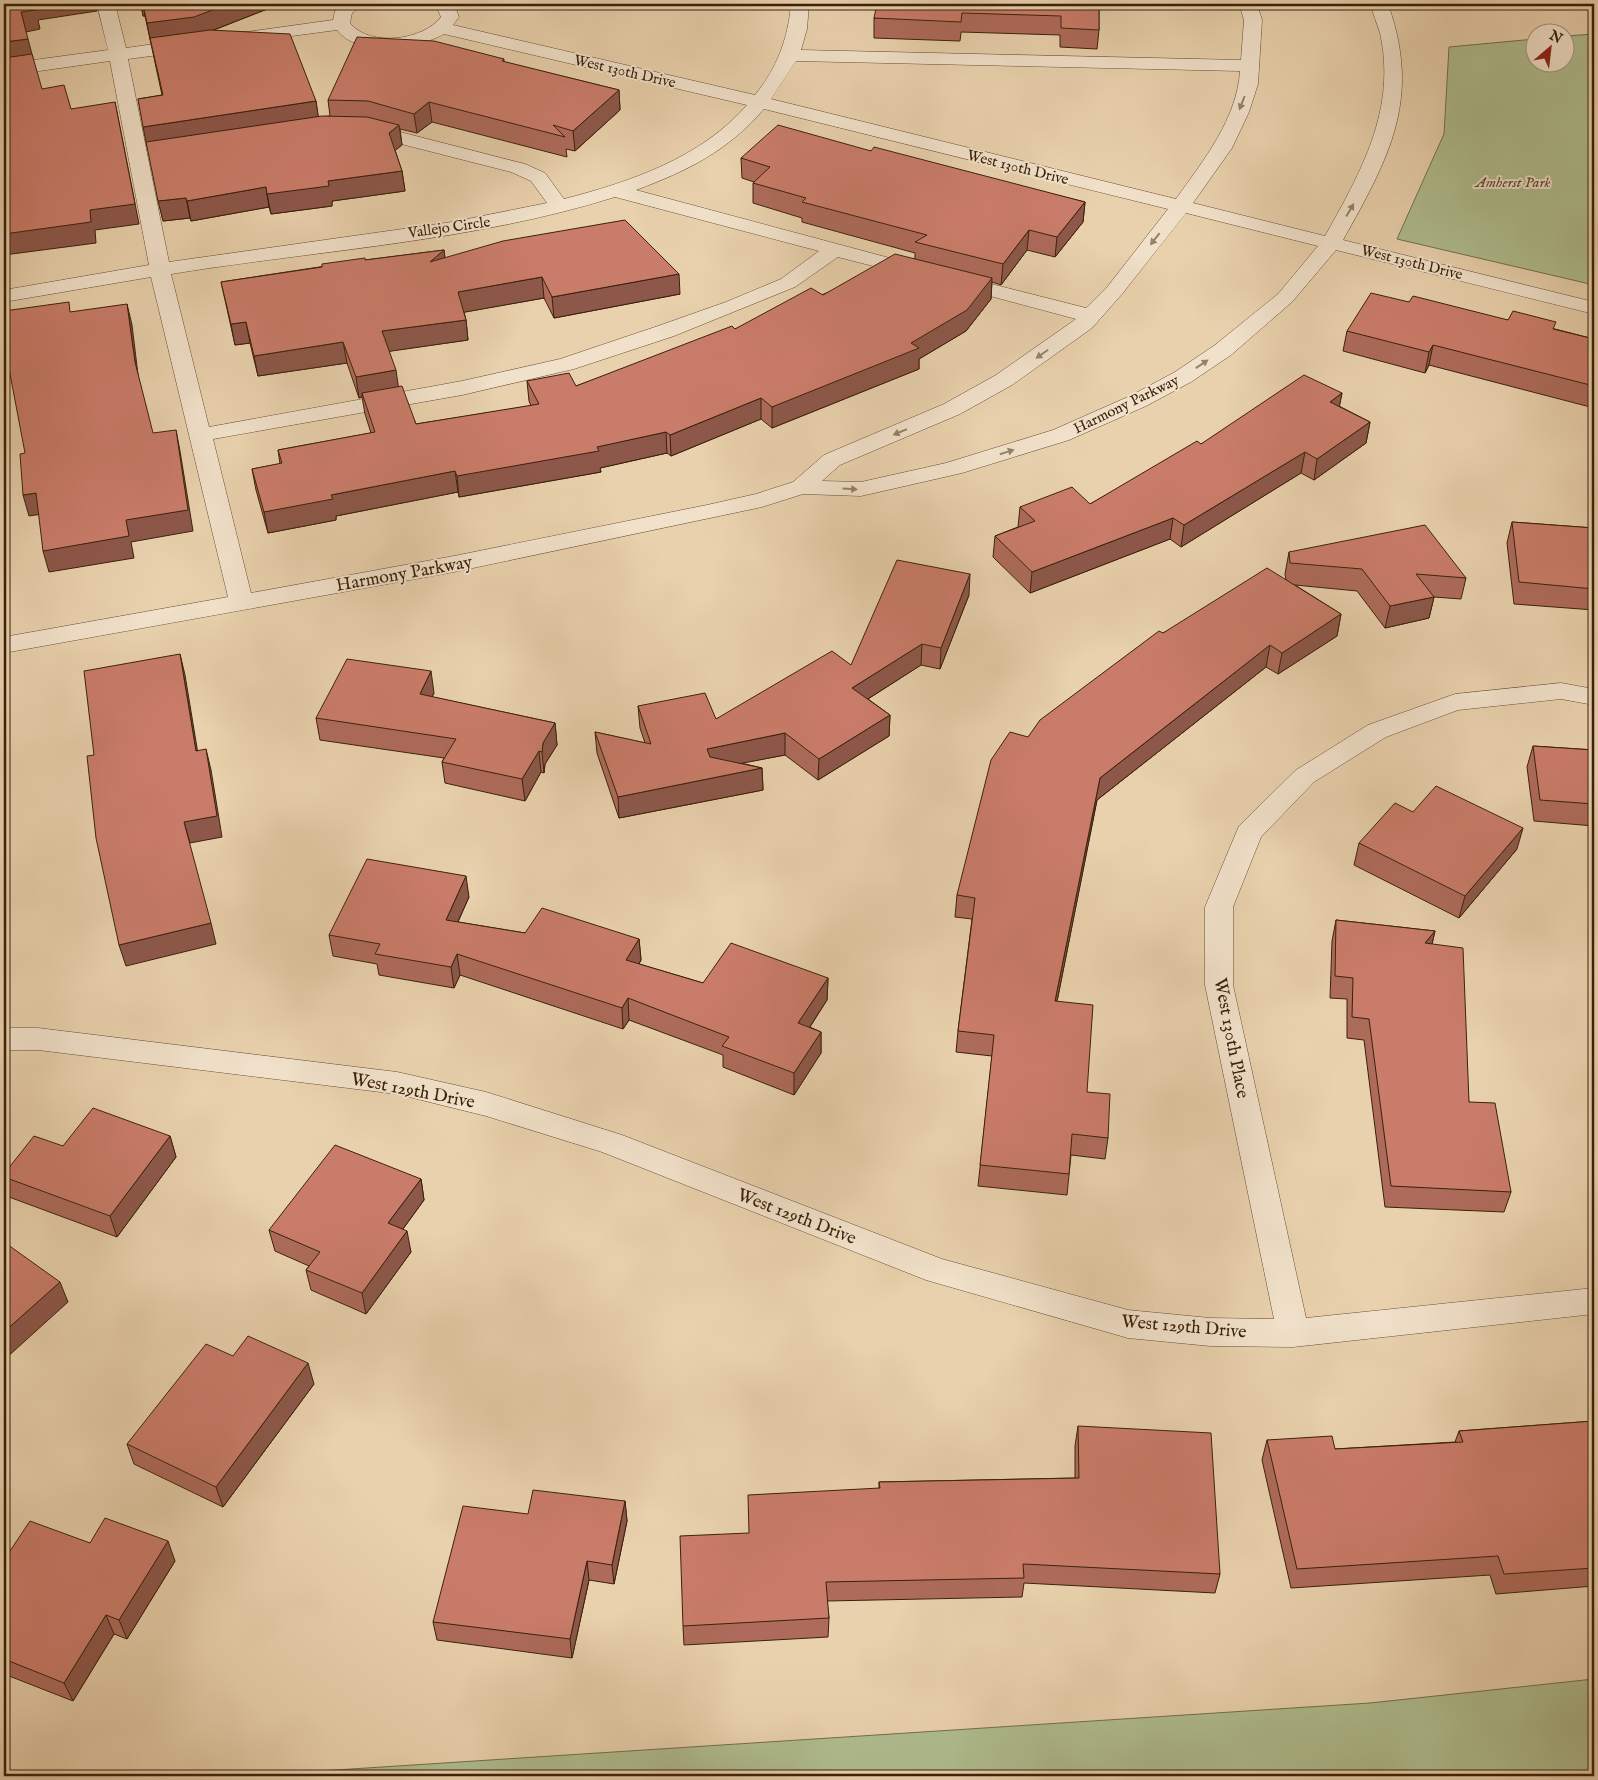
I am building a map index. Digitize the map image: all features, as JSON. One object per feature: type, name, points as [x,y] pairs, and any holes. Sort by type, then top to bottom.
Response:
[{"type":"street","points":[[106,4],[118,55],[148,155],[160,270],[241,602]]},
{"type":"street","points":[[341,24],[344,11],[354,4]]},
{"type":"street","points":[[341,24],[349,33],[364,40],[406,42],[426,36],[442,28],[450,17],[447,6],[444,4]]},
{"type":"street","name":"Vallejo Circle","points":[[4,296],[160,270],[497,221],[560,207],[664,173],[696,156],[732,132],[759,102],[778,78],[790,55],[797,34],[800,4]]},
{"type":"street","name":"Harmony Parkway","points":[[801,487],[832,460],[952,409],[1004,380],[1062,340],[1091,316],[1116,290],[1180,207],[1222,148],[1249,84],[1253,20],[1248,4]]},
{"type":"street","name":"Harmony Parkway","points":[[4,646],[454,564],[762,500],[801,487],[861,489],[911,479],[954,468],[1061,435],[1138,401],[1183,377],[1222,350],[1285,298],[1332,242],[1363,187],[1387,129],[1392,102],[1393,76],[1389,34],[1380,4]]},
{"type":"street","points":[[225,40],[341,24]]},
{"type":"street","name":"West 130th Drive","points":[[442,28],[759,102],[1594,308]]},
{"type":"street","points":[[4,70],[206,43]]},
{"type":"street","points":[[790,55],[1250,66]]},
{"type":"street","points":[[346,127],[371,129],[518,168],[538,177],[560,207]]},
{"type":"street","points":[[614,190],[834,250],[1091,316]]},
{"type":"street","points":[[200,434],[462,388],[566,364],[674,328],[779,287],[788,283],[834,250]]},
{"type":"street","name":"West 130th Place","points":[[1292,1333],[1219,985],[1219,907],[1249,834],[1305,776],[1376,732],[1455,702],[1560,691],[1594,696]]},
{"type":"street","name":"West 129th Drive","points":[[4,1039],[38,1039],[82,1044],[406,1085],[486,1104],[611,1143],[936,1271],[1128,1324],[1210,1332],[1292,1333],[1594,1301]]},
{"type":"green space","name":"Amherst Park","points":[[1594,34],[1594,285],[1397,239],[1444,134],[1449,47],[1526,40],[1526,72],[1576,72],[1576,35]]},
{"type":"green space","points":[[1594,1679],[1594,1776],[243,1776],[1370,1703]]},
{"type":"building","points":[[4,4],[34,4],[36,10],[21,12],[28,39],[4,42]]},
{"type":"building","points":[[143,4],[228,4],[194,17],[147,23]]},
{"type":"building","points":[[877,4],[1099,4],[1099,30],[1061,28],[1061,16],[962,13],[961,22],[874,18]]},
{"type":"building","points":[[210,30],[290,34],[316,101],[143,127],[138,99],[163,95],[150,38]]},
{"type":"building","points":[[357,37],[434,41],[504,59],[502,61],[619,90],[573,131],[553,125],[565,137],[429,102],[414,114],[368,101],[328,100]]},
{"type":"building","points":[[32,54],[42,89],[64,85],[71,109],[115,102],[135,204],[90,210],[91,222],[4,234],[4,58]]},
{"type":"building","points":[[322,116],[367,117],[399,125],[389,133],[402,171],[328,181],[329,186],[267,194],[266,187],[187,201],[186,198],[158,201],[146,142]]},
{"type":"building","points":[[778,125],[871,151],[874,147],[1085,202],[1057,237],[1029,230],[1003,264],[915,242],[927,235],[802,202],[806,198],[753,183],[770,167],[741,158]]},
{"type":"building","points":[[625,220],[679,274],[552,297],[542,277],[458,292],[466,320],[382,331],[396,370],[356,377],[343,342],[254,356],[246,322],[231,324],[221,282],[322,267],[322,264],[444,250],[430,262],[503,241]]},
{"type":"building","points":[[895,254],[992,278],[967,310],[911,343],[919,348],[772,407],[761,398],[670,435],[666,432],[597,447],[599,451],[457,476],[455,471],[331,495],[333,499],[264,512],[252,469],[282,463],[278,450],[375,432],[362,393],[402,386],[416,424],[539,404],[527,381],[569,373],[576,386],[732,326],[735,329],[811,288],[823,295]]},
{"type":"building","points":[[1371,293],[1409,302],[1413,296],[1508,320],[1513,311],[1556,322],[1553,329],[1594,339],[1594,386],[1433,345],[1429,352],[1347,331]]},
{"type":"building","points":[[69,302],[70,312],[127,304],[135,362],[153,433],[176,430],[188,510],[126,520],[129,536],[43,551],[36,493],[23,495],[20,454],[25,453],[7,358],[4,311]]},
{"type":"building","points":[[1304,375],[1342,393],[1330,402],[1370,422],[1317,459],[1305,452],[1184,525],[1173,518],[1032,572],[995,536],[1035,521],[1020,507],[1072,487],[1090,504],[1197,441],[1201,444]]},
{"type":"building","points":[[1512,522],[1594,528],[1594,589],[1519,582]]},
{"type":"building","points":[[1425,525],[1466,578],[1416,574],[1434,597],[1390,606],[1362,569],[1290,563],[1289,552]]},
{"type":"building","points":[[897,560],[970,574],[941,648],[922,644],[852,688],[890,715],[819,759],[785,733],[707,749],[710,757],[762,768],[618,797],[595,732],[651,744],[638,706],[705,693],[716,719],[832,651],[851,665]]},
{"type":"building","points":[[1267,568],[1341,614],[1282,653],[1270,645],[1100,778],[1055,1001],[1093,1005],[1087,1092],[1110,1094],[1108,1138],[1072,1134],[1069,1174],[980,1165],[994,1035],[958,1031],[975,898],[957,895],[991,760],[1010,732],[1028,737],[1040,720],[1159,631],[1163,633]]},
{"type":"building","points":[[180,654],[196,751],[206,749],[217,816],[184,822],[211,923],[119,945],[96,838],[87,756],[94,755],[84,671]]},
{"type":"building","points":[[347,659],[431,671],[420,694],[555,723],[543,743],[542,752],[539,751],[522,779],[442,762],[456,739],[316,718]]},
{"type":"building","points":[[1533,746],[1594,750],[1594,804],[1540,800]]},
{"type":"building","points":[[1436,786],[1523,828],[1465,896],[1359,843],[1395,803],[1413,812]]},
{"type":"building","points":[[367,859],[466,876],[446,920],[525,933],[542,908],[639,939],[626,960],[703,983],[731,943],[828,978],[798,1023],[821,1032],[794,1073],[722,1046],[729,1037],[628,998],[622,1008],[457,954],[451,967],[375,954],[380,944],[329,935]]},
{"type":"building","points":[[1336,920],[1435,931],[1425,943],[1463,948],[1469,1102],[1495,1103],[1511,1192],[1391,1186],[1369,1019],[1352,1017],[1353,978],[1335,976]]},
{"type":"building","points":[[93,1108],[170,1136],[110,1216],[4,1177],[4,1174],[34,1136],[63,1146]]},
{"type":"building","points":[[335,1145],[421,1179],[388,1223],[407,1231],[362,1293],[306,1270],[320,1252],[269,1230]]},
{"type":"building","points":[[4,1242],[60,1282],[4,1332]]},
{"type":"building","points":[[248,1336],[308,1363],[216,1487],[127,1444],[206,1344],[233,1356]]},
{"type":"building","points":[[1594,1421],[1594,1568],[1504,1574],[1498,1556],[1297,1569],[1267,1440],[1332,1436],[1335,1449],[1463,1442],[1459,1431]]},
{"type":"building","points":[[1078,1426],[1211,1433],[1220,1574],[1023,1564],[1024,1578],[826,1582],[829,1618],[683,1626],[680,1536],[749,1533],[748,1495],[880,1488],[879,1482],[1079,1478]]},
{"type":"building","points":[[533,1490],[625,1501],[612,1565],[587,1561],[570,1639],[433,1622],[463,1506],[528,1514]]},
{"type":"building","points":[[105,1518],[168,1541],[119,1620],[106,1615],[64,1683],[4,1659],[4,1560],[30,1521],[90,1543]]}]
